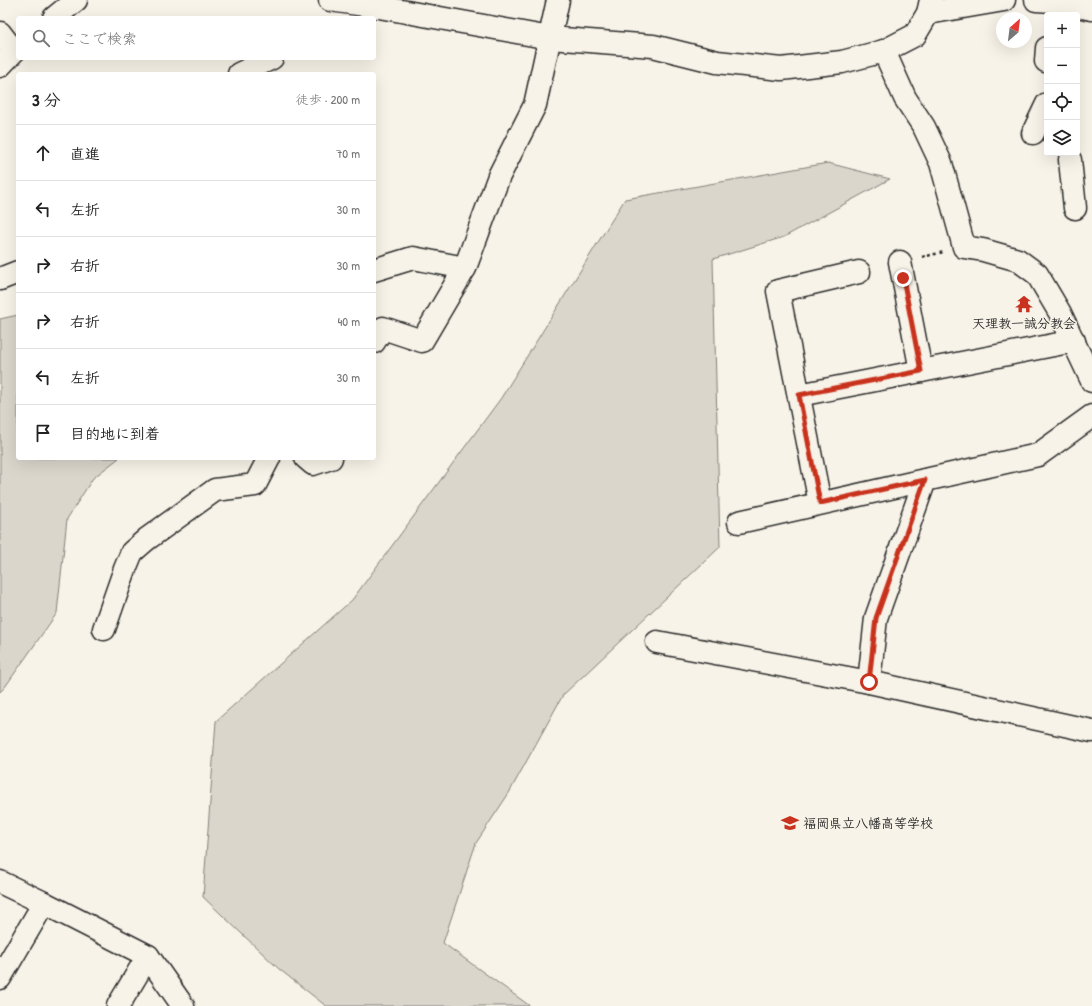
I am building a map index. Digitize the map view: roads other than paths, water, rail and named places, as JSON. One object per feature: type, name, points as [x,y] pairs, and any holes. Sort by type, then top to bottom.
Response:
[{"type":"street","points":[[56,16],[76,0]]},
{"type":"street","points":[[330,0],[379,7],[550,38],[653,46],[718,62],[780,69],[842,62],[884,51],[915,35],[929,6],[1004,0]]},
{"type":"street","points":[[376,339],[383,328],[422,341],[465,268],[499,176],[536,105],[558,0]]},
{"type":"street","points":[[1046,5],[1092,9]]},
{"type":"street","points":[[360,16],[379,7]]},
{"type":"street","points":[[0,33],[11,55]]},
{"type":"street","points":[[884,51],[905,98],[924,127],[941,163],[964,247],[983,250],[1018,260],[1037,274],[1060,313],[1092,380]]},
{"type":"street","points":[[243,72],[268,60]]},
{"type":"street","points":[[1033,133],[1044,110]]},
{"type":"street","points":[[1070,160],[1075,208]]},
{"type":"street","points":[[376,269],[413,258],[465,268]]},
{"type":"street","points":[[900,262],[921,371]]},
{"type":"street","points":[[820,503],[778,291],[859,272]]},
{"type":"street","points":[[0,279],[16,273]]},
{"type":"street","points":[[799,395],[1074,341]]},
{"type":"street","points":[[739,522],[1038,455],[1092,416]]},
{"type":"street","points":[[104,629],[132,552],[147,539],[215,490],[255,485],[268,460]]},
{"type":"street","points":[[308,460],[313,464],[325,460]]},
{"type":"street","points":[[869,682],[876,618],[925,480]]},
{"type":"street","points":[[658,642],[869,682],[1092,732]]},
{"type":"street","points":[[0,882],[148,956],[183,1006]]},
{"type":"street","points":[[0,978],[44,903]]},
{"type":"street","points":[[118,1006],[148,956]]},
{"type":"place","name":"天理教一誠分教会","points":[[1024,304]]},
{"type":"place","name":"福岡県立八幡高等学校","points":[[790,823]]}]
